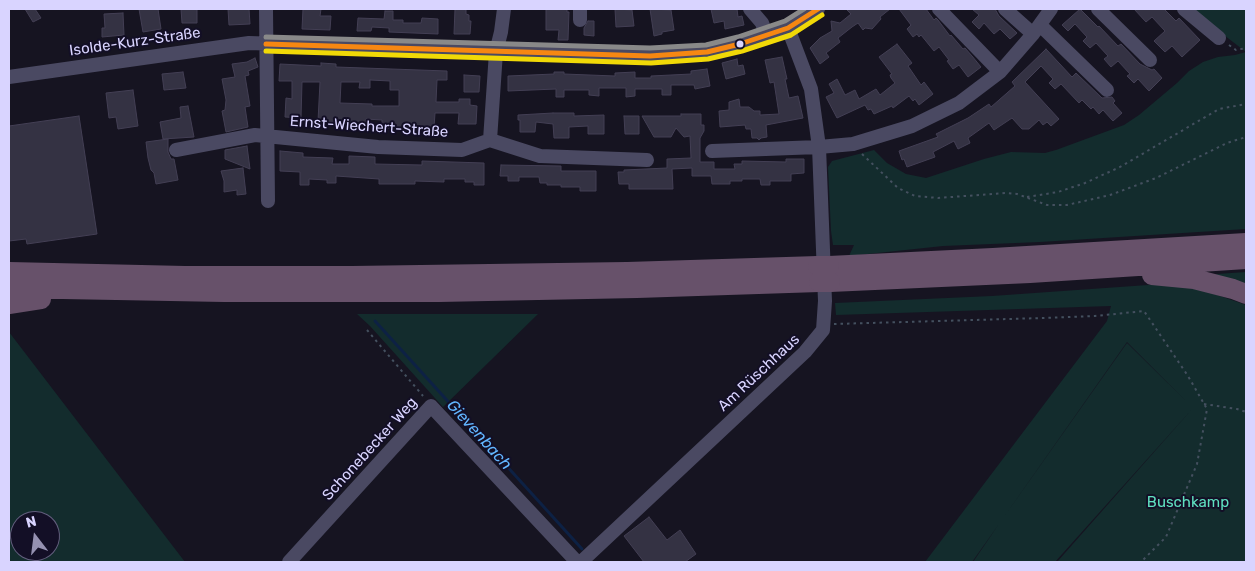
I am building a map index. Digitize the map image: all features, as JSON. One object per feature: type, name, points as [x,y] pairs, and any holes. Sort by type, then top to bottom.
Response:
[{"type":"highway","points":[[1207,246],[1246,236]]},
{"type":"highway","points":[[9,288],[224,292],[526,290],[824,274],[974,259],[1246,243]]},
{"type":"highway","points":[[9,272],[195,276],[362,276],[617,272],[824,274],[1096,269],[1246,259]]},
{"type":"highway","points":[[1096,269],[1194,279],[1246,294]]},
{"type":"highway","points":[[9,304],[38,300],[178,301],[224,292]]},
{"type":"street","points":[[266,9],[268,201]]},
{"type":"street","points":[[504,9],[496,52],[490,140],[540,156],[647,160]]},
{"type":"street","points":[[750,9],[762,23],[766,34]]},
{"type":"street","name":"Isolde-Kurz-Straße","points":[[9,77],[240,44],[650,56],[707,52],[740,44],[788,28],[818,9]]},
{"type":"street","points":[[939,9],[1000,72]]},
{"type":"street","points":[[1005,9],[1036,30],[1107,90]]},
{"type":"street","points":[[712,151],[819,148],[853,144],[912,126],[959,103],[1000,72],[1036,30],[1051,9]]},
{"type":"street","points":[[1098,9],[1150,60]]},
{"type":"street","points":[[1184,9],[1219,38]]},
{"type":"street","points":[[788,28],[810,89],[819,148],[825,322]]},
{"type":"street","name":"Ernst-Wiechert-Straße","points":[[176,150],[256,135],[378,147],[462,150],[490,140]]},
{"type":"street","name":"Am Rüschhaus","points":[[581,562],[805,352],[818,338],[825,322]]},
{"type":"street","name":"Schonebecker Weg","points":[[289,562],[432,406],[577,562]]},
{"type":"path","points":[[1219,38],[1236,50],[1246,48]]},
{"type":"path","points":[[1027,197],[1058,192],[1085,183],[1120,167],[1219,109],[1246,104]]},
{"type":"path","points":[[853,144],[898,188],[915,196],[938,198],[1006,193],[1027,197],[1047,205],[1067,205],[1110,195],[1156,178],[1227,143],[1246,137]]},
{"type":"path","points":[[825,322],[856,324],[1043,318],[1095,316],[1144,311],[1188,376],[1207,409],[1197,464],[1166,537],[1141,562]]},
{"type":"path","points":[[367,330],[432,406]]},
{"type":"path","points":[[1204,404],[1246,412]]},
{"type":"green space","points":[[1190,9],[1246,9],[1246,52]]},
{"type":"green space","points":[[1246,52],[1246,229],[943,246],[849,256],[854,245],[833,245],[828,167],[832,161],[874,150],[887,163],[906,174],[926,178],[1011,152],[1045,153],[1124,125],[1139,115],[1189,71],[1203,62]]},
{"type":"green space","points":[[1246,272],[1246,288],[1202,275]]},
{"type":"green space","name":"Buschkamp","points":[[1162,284],[1203,290],[1246,305],[1246,562],[1057,562],[1193,408],[1055,562],[973,562],[999,524],[972,562],[925,562],[1107,321],[1111,306],[836,315],[835,303],[992,296]],"holes":[[[1127,342],[1185,400],[1127,343],[1001,521]]]},
{"type":"green space","points":[[357,314],[538,314],[443,407]]},
{"type":"green space","points":[[9,332],[185,562],[9,562]]},
{"type":"building","points":[[25,9],[35,9],[41,18],[33,22]]},
{"type":"building","points":[[139,9],[158,9],[161,29],[143,32]]},
{"type":"building","points":[[181,9],[197,9],[197,23],[182,23]]},
{"type":"building","points":[[228,9],[249,9],[250,24],[229,25]]},
{"type":"building","points":[[303,9],[321,9],[320,16],[331,16],[330,30],[302,29]]},
{"type":"building","points":[[455,9],[466,9],[466,14],[469,15],[469,21],[471,21],[470,34],[454,34]]},
{"type":"building","points":[[546,9],[567,9],[567,12],[569,12],[568,40],[558,40],[559,30],[546,30]]},
{"type":"building","points":[[615,9],[632,10],[634,26],[616,27]]},
{"type":"building","points":[[650,9],[671,10],[674,30],[662,32],[662,34],[654,36]]},
{"type":"building","points":[[711,9],[737,9],[738,17],[742,16],[744,25],[725,29],[724,21],[714,23]]},
{"type":"building","points":[[846,9],[890,9],[880,17],[881,19],[872,29],[865,28],[863,30],[858,23],[838,38],[840,42],[826,53],[829,57],[820,64],[810,48],[820,38],[832,31],[831,21],[840,23],[851,14]]},
{"type":"building","points":[[899,9],[926,9],[934,20],[936,18],[950,36],[963,49],[965,48],[981,67],[968,77],[959,65],[953,69],[939,47],[934,51],[921,35],[919,37],[917,34],[913,37],[907,29],[911,25]]},
{"type":"building","points":[[972,9],[995,9],[999,16],[1017,33],[1010,39],[1000,29],[994,34],[984,23],[979,29],[972,22],[979,15]]},
{"type":"building","points":[[1080,9],[1118,46],[1121,44],[1140,64],[1152,70],[1154,69],[1162,78],[1149,91],[1138,79],[1134,83],[1127,76],[1130,74],[1118,61],[1111,67],[1104,59],[1108,56],[1096,43],[1090,48],[1083,41],[1087,37],[1075,24],[1068,31],[1062,25]]},
{"type":"building","points":[[1134,9],[1164,9],[1176,21],[1179,18],[1200,40],[1182,57],[1172,46],[1165,52],[1154,41],[1165,31],[1152,17],[1146,22]]},
{"type":"building","points":[[385,11],[393,11],[393,20],[403,20],[403,23],[421,23],[422,18],[438,19],[438,34],[389,32],[389,28],[372,27],[371,31],[357,31],[358,18],[384,19]]},
{"type":"building","points":[[123,13],[124,35],[102,37],[102,28],[105,28],[104,14]]},
{"type":"building","points":[[588,21],[594,21],[594,36],[584,35],[584,28]]},
{"type":"building","points":[[897,44],[912,63],[908,66],[921,85],[924,82],[933,94],[919,105],[915,99],[913,101],[909,96],[893,108],[892,106],[874,114],[865,105],[837,118],[826,97],[834,93],[829,84],[837,79],[845,95],[855,90],[859,99],[876,89],[880,95],[895,83],[890,75],[892,74],[879,57]]},
{"type":"building","points":[[1046,49],[1072,77],[1076,73],[1102,98],[1112,97],[1115,101],[1113,103],[1122,113],[1113,121],[1103,110],[1099,114],[1093,107],[1091,109],[1082,100],[1079,103],[1061,84],[1055,89],[1049,83],[1053,79],[1041,66],[1025,82],[1059,119],[1051,126],[1047,122],[1043,125],[1039,120],[1029,129],[1022,129],[1012,118],[994,130],[989,123],[968,138],[970,143],[958,149],[954,141],[933,152],[935,157],[907,167],[899,151],[938,137],[936,134],[968,118],[989,104],[991,107],[1015,86],[1012,82]]},
{"type":"building","points":[[782,57],[789,98],[798,96],[803,118],[766,125],[767,137],[759,140],[752,138],[751,129],[746,129],[745,125],[720,127],[719,111],[729,110],[729,102],[739,99],[740,107],[749,107],[754,111],[760,111],[760,115],[779,114],[774,82],[770,83],[765,60]]},
{"type":"building","points":[[255,58],[258,67],[248,71],[249,75],[245,76],[250,106],[245,107],[248,127],[226,132],[222,111],[225,110],[226,100],[222,79],[235,77],[232,64],[247,62]]},
{"type":"building","points":[[737,59],[738,66],[743,65],[745,74],[726,79],[722,63]]},
{"type":"building","points":[[321,63],[336,64],[336,67],[447,71],[447,80],[437,80],[436,102],[459,102],[459,99],[470,99],[470,105],[477,106],[476,124],[458,124],[459,113],[435,113],[434,128],[427,128],[427,130],[391,130],[391,128],[382,128],[382,120],[366,119],[365,123],[318,121],[320,82],[302,82],[301,118],[285,117],[286,98],[292,99],[292,81],[279,81],[280,64],[321,66]],"holes":[[[370,80],[390,81],[390,90],[399,90],[399,106],[340,103],[341,82],[360,82],[359,88],[370,88]]]},
{"type":"building","points":[[707,69],[710,86],[695,89],[694,85],[671,85],[671,95],[662,95],[662,89],[635,89],[635,96],[626,97],[626,88],[599,88],[599,96],[589,95],[589,90],[564,90],[564,97],[556,97],[556,89],[508,91],[508,76],[564,72],[564,74],[615,76],[615,73],[635,72],[635,78],[651,78],[651,76],[691,74],[691,71]]},
{"type":"building","points":[[183,72],[186,88],[164,90],[162,74]]},
{"type":"building","points":[[464,75],[480,76],[479,92],[464,92]]},
{"type":"building","points":[[133,90],[138,126],[118,129],[116,117],[109,118],[106,93]]},
{"type":"building","points":[[188,106],[194,137],[163,139],[160,122],[181,118],[180,107]]},
{"type":"building","points":[[574,113],[574,116],[604,115],[604,134],[588,134],[588,126],[569,127],[569,138],[554,138],[553,124],[536,122],[535,132],[520,132],[518,115]]},
{"type":"building","points":[[681,114],[701,114],[701,125],[704,125],[704,131],[700,138],[700,162],[714,162],[714,169],[735,169],[734,164],[742,164],[742,161],[786,162],[786,159],[804,159],[804,173],[791,174],[791,181],[770,181],[770,185],[761,185],[760,179],[730,181],[730,184],[712,184],[711,176],[692,176],[692,168],[672,169],[673,189],[629,189],[629,184],[619,184],[618,172],[624,172],[624,170],[667,168],[667,159],[691,158],[690,136],[684,137],[676,128],[671,137],[654,137],[642,116],[681,116]]},
{"type":"building","points":[[79,116],[97,234],[27,244],[26,239],[9,241],[9,126]]},
{"type":"building","points":[[624,116],[639,116],[639,134],[625,134]]},
{"type":"building","points":[[168,139],[168,152],[171,159],[174,159],[178,180],[156,184],[148,158],[146,142]]},
{"type":"building","points":[[247,146],[250,169],[225,159],[225,150]]},
{"type":"building","points":[[280,151],[303,153],[303,157],[333,158],[332,164],[349,164],[349,156],[375,157],[375,164],[422,165],[422,161],[484,163],[484,185],[474,185],[474,182],[465,182],[465,179],[444,179],[444,182],[415,181],[415,184],[379,184],[379,179],[336,176],[336,183],[327,183],[327,180],[309,179],[309,185],[300,185],[300,172],[280,171]]},
{"type":"building","points":[[501,165],[561,166],[561,171],[596,171],[596,191],[580,191],[580,187],[547,185],[547,183],[540,183],[539,177],[519,177],[519,181],[508,181],[508,176],[500,176]]},
{"type":"building","points":[[243,168],[246,194],[237,195],[237,190],[224,192],[224,181],[221,171]]},
{"type":"building","points":[[649,517],[667,540],[680,530],[696,554],[685,562],[644,562],[624,536]]},
{"type":"waterway","name":"Gievenbach","points":[[375,321],[582,549]]},
{"type":"transit line","points":[[266,37],[650,48],[706,45],[738,37],[785,21],[804,9]]},
{"type":"transit line","points":[[266,44],[650,56],[707,52],[740,44],[788,28],[818,9]]},
{"type":"transit line","points":[[266,51],[651,63],[708,59],[742,51],[791,35],[822,15]]}]
